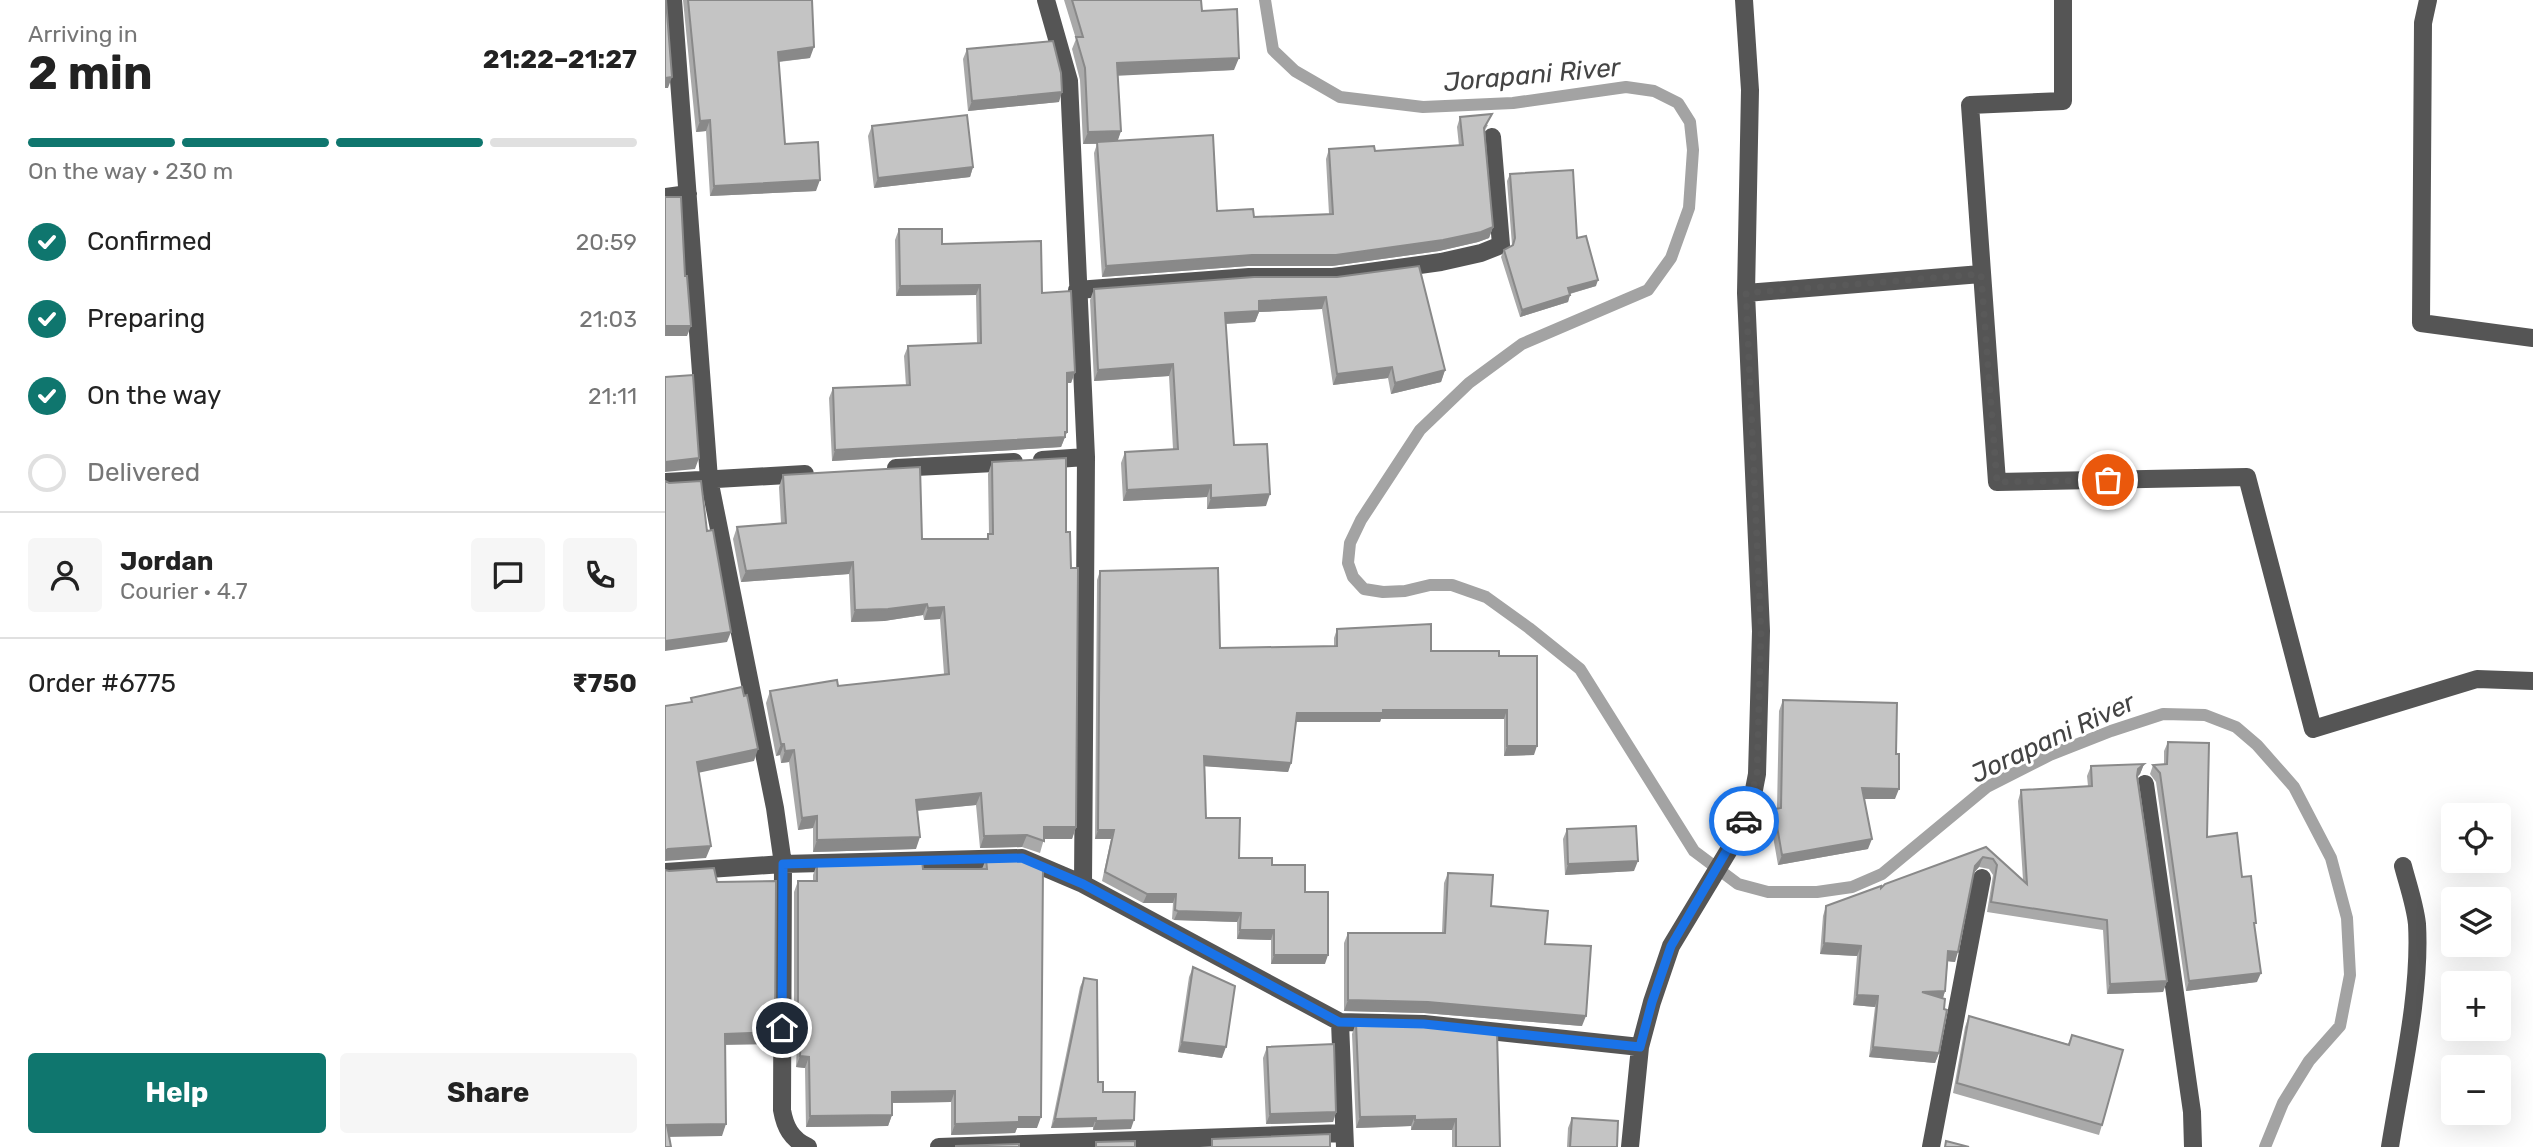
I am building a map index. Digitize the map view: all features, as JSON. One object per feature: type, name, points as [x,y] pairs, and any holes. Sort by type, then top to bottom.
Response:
[{"type":"street","points":[[673,0],[709,479],[775,808],[783,864],[782,1110],[788,1130],[795,1139],[808,1147]]},
{"type":"street","points":[[1046,0],[1069,81],[1086,457],[1083,884]]},
{"type":"street","points":[[1630,1147],[1640,1047],[1667,957],[1686,918],[1741,830],[1752,800],[1757,774],[1761,631],[1746,293],[1750,90],[1744,0]]},
{"type":"street","points":[[2063,0],[2063,101],[1970,105],[1997,482],[2247,477],[2313,729],[2477,679],[2533,681]]},
{"type":"street","points":[[2428,0],[2423,23],[2421,323],[2533,338]]},
{"type":"street","points":[[1077,290],[1249,278],[1333,277],[1441,262],[1481,253],[1501,245],[1492,137]]},
{"type":"street","points":[[665,197],[688,194]]},
{"type":"street","points":[[1746,293],[1981,274]]},
{"type":"street","points":[[877,470],[1086,457]]},
{"type":"street","points":[[665,482],[821,473]]},
{"type":"street","points":[[2145,784],[2192,1112],[2193,1147]]},
{"type":"street","points":[[665,872],[783,864],[1022,858],[1083,884],[1339,1022],[1424,1024],[1640,1047]]},
{"type":"street","points":[[2390,1147],[2417,966],[2417,921],[2403,866]]},
{"type":"street","points":[[1931,1147],[1982,878]]},
{"type":"street","points":[[939,1147],[1345,1140],[1339,1022]]},
{"type":"building","points":[[665,0],[672,77],[665,78]]},
{"type":"building","points":[[688,0],[812,0],[814,47],[778,52],[785,144],[818,142],[820,180],[714,186],[710,120],[700,121]]},
{"type":"building","points":[[1072,0],[1201,0],[1202,11],[1237,9],[1239,58],[1117,63],[1121,131],[1088,132],[1085,68],[1076,37],[1083,37]]},
{"type":"building","points":[[1053,41],[1061,73],[1062,92],[972,101],[967,49]]},
{"type":"building","points":[[1492,114],[1484,128],[1493,227],[1481,232],[1336,255],[1252,255],[1106,266],[1097,142],[1213,135],[1217,211],[1253,209],[1254,217],[1333,214],[1329,149],[1374,146],[1375,151],[1463,145],[1460,117]]},
{"type":"building","points":[[967,115],[973,167],[878,178],[872,126]]},
{"type":"building","points":[[1573,170],[1577,238],[1586,236],[1598,280],[1568,288],[1570,295],[1522,310],[1504,250],[1513,245],[1515,238],[1510,174]]},
{"type":"building","points":[[665,197],[681,197],[685,276],[691,326],[665,326]]},
{"type":"building","points":[[899,229],[942,229],[942,244],[1041,241],[1042,293],[1071,291],[1075,372],[1067,373],[1065,437],[835,450],[833,388],[910,385],[908,346],[981,343],[980,285],[900,286]]},
{"type":"building","points":[[1419,266],[1445,370],[1395,383],[1392,367],[1337,374],[1326,297],[1259,301],[1259,311],[1225,313],[1234,445],[1267,444],[1270,494],[1211,498],[1211,485],[1127,490],[1125,452],[1178,449],[1173,364],[1098,370],[1094,289],[1254,277],[1337,277]]},
{"type":"building","points":[[693,375],[699,458],[665,462],[665,377]]},
{"type":"building","points":[[1066,458],[1066,532],[1070,532],[1071,568],[1078,568],[1076,827],[1044,827],[1044,841],[1027,835],[984,836],[981,793],[916,800],[920,837],[817,840],[817,816],[802,818],[794,750],[785,751],[784,744],[781,744],[770,691],[837,680],[838,686],[949,674],[944,607],[928,608],[927,604],[855,610],[853,562],[746,571],[737,527],[786,523],[783,475],[920,467],[922,539],[988,539],[988,534],[993,534],[992,462]]},
{"type":"building","points":[[665,481],[701,481],[707,531],[713,530],[731,632],[665,641]]},
{"type":"building","points":[[1218,568],[1220,648],[1337,646],[1337,629],[1431,624],[1431,651],[1499,651],[1499,656],[1537,656],[1537,746],[1507,746],[1507,710],[1383,710],[1383,713],[1297,713],[1291,763],[1204,756],[1206,818],[1240,818],[1239,858],[1272,858],[1272,865],[1305,865],[1305,892],[1328,892],[1328,955],[1274,955],[1274,930],[1240,930],[1241,913],[1178,911],[1175,910],[1176,894],[1147,894],[1105,872],[1114,830],[1098,830],[1100,571]]},
{"type":"building","points":[[742,687],[744,696],[747,695],[758,749],[697,762],[711,846],[665,851],[665,706],[692,702],[691,698]]},
{"type":"building","points":[[1783,700],[1897,703],[1896,754],[1899,754],[1899,789],[1862,788],[1872,839],[1782,855],[1774,809],[1781,808]]},
{"type":"building","points":[[2168,742],[2209,743],[2207,837],[2237,833],[2242,877],[2251,876],[2261,973],[2189,981],[2160,773],[2153,765],[2167,764]]},
{"type":"building","points":[[2144,764],[2138,769],[2137,776],[2167,981],[2110,984],[2107,920],[1991,902],[1997,865],[1993,859],[1983,857],[1975,866],[1958,952],[1948,951],[1945,991],[1922,992],[1945,999],[1944,1009],[1947,1010],[1939,1053],[1873,1047],[1878,996],[1857,995],[1861,946],[1824,943],[1826,906],[1881,888],[1885,884],[1986,847],[2027,884],[2021,790],[2092,786],[2091,766]]},
{"type":"building","points":[[1636,826],[1638,861],[1568,864],[1567,829]]},
{"type":"building","points":[[1024,858],[1043,867],[1041,1117],[1019,1117],[1019,1122],[955,1124],[955,1091],[892,1092],[892,1115],[810,1116],[809,1057],[800,1056],[801,1032],[798,1032],[798,881],[817,881],[817,864],[922,861],[923,869],[987,869],[986,859]]},
{"type":"building","points":[[714,868],[717,882],[776,881],[775,1032],[725,1034],[726,1124],[667,1125],[671,1147],[665,1147],[665,870]]},
{"type":"building","points":[[1448,873],[1493,875],[1491,906],[1548,911],[1545,944],[1591,946],[1586,1016],[1428,1002],[1348,1000],[1348,933],[1445,933]]},
{"type":"building","points":[[1193,967],[1235,986],[1226,1047],[1182,1042]]},
{"type":"building","points":[[1084,978],[1097,980],[1098,1082],[1103,1082],[1103,1092],[1135,1092],[1134,1120],[1055,1119]]},
{"type":"building","points":[[1969,1016],[2069,1045],[2072,1035],[2123,1050],[2102,1125],[1957,1083]]},
{"type":"building","points":[[1356,1023],[1427,1025],[1497,1032],[1500,1147],[1456,1147],[1456,1119],[1415,1120],[1415,1116],[1360,1117]]},
{"type":"building","points":[[1334,1044],[1336,1112],[1270,1114],[1267,1047]]},
{"type":"building","points":[[1572,1118],[1618,1121],[1617,1147],[1570,1147]]},
{"type":"building","points":[[1330,1134],[1330,1147],[1212,1147],[1212,1139]]},
{"type":"building","points":[[1135,1141],[1135,1147],[1096,1147],[1096,1142]]},
{"type":"building","points":[[1946,1141],[1969,1147],[1945,1147]]},
{"type":"building","points":[[1019,1144],[1019,1147],[956,1147],[956,1146]]},
{"type":"waterway","name":"Jorapani River","points":[[1265,0],[1273,50],[1295,71],[1340,97],[1423,107],[1513,103],[1626,87],[1654,91],[1678,103],[1690,122],[1693,150],[1689,208],[1671,258],[1648,290],[1522,344],[1469,383],[1420,430],[1361,520],[1350,543],[1348,563],[1353,577],[1364,589],[1383,592],[1405,591],[1430,585],[1452,585],[1486,597],[1529,628],[1580,669],[1694,851],[1738,884],[1768,892],[1817,892],[1852,887],[1882,874],[1987,787],[2050,755],[2111,731],[2163,714],[2205,715],[2236,727],[2257,745],[2294,787],[2331,858],[2347,918],[2350,975],[2340,1026],[2309,1061],[2283,1103],[2265,1147]]},
{"type":"way so far","points":[[1744,821],[1752,800],[1760,743],[1761,631],[1746,293],[1981,274],[1997,482],[2108,480]]},
{"type":"route","points":[[782,1028],[783,864],[1022,858],[1083,884],[1339,1022],[1424,1024],[1640,1047],[1671,946],[1744,821]]}]
